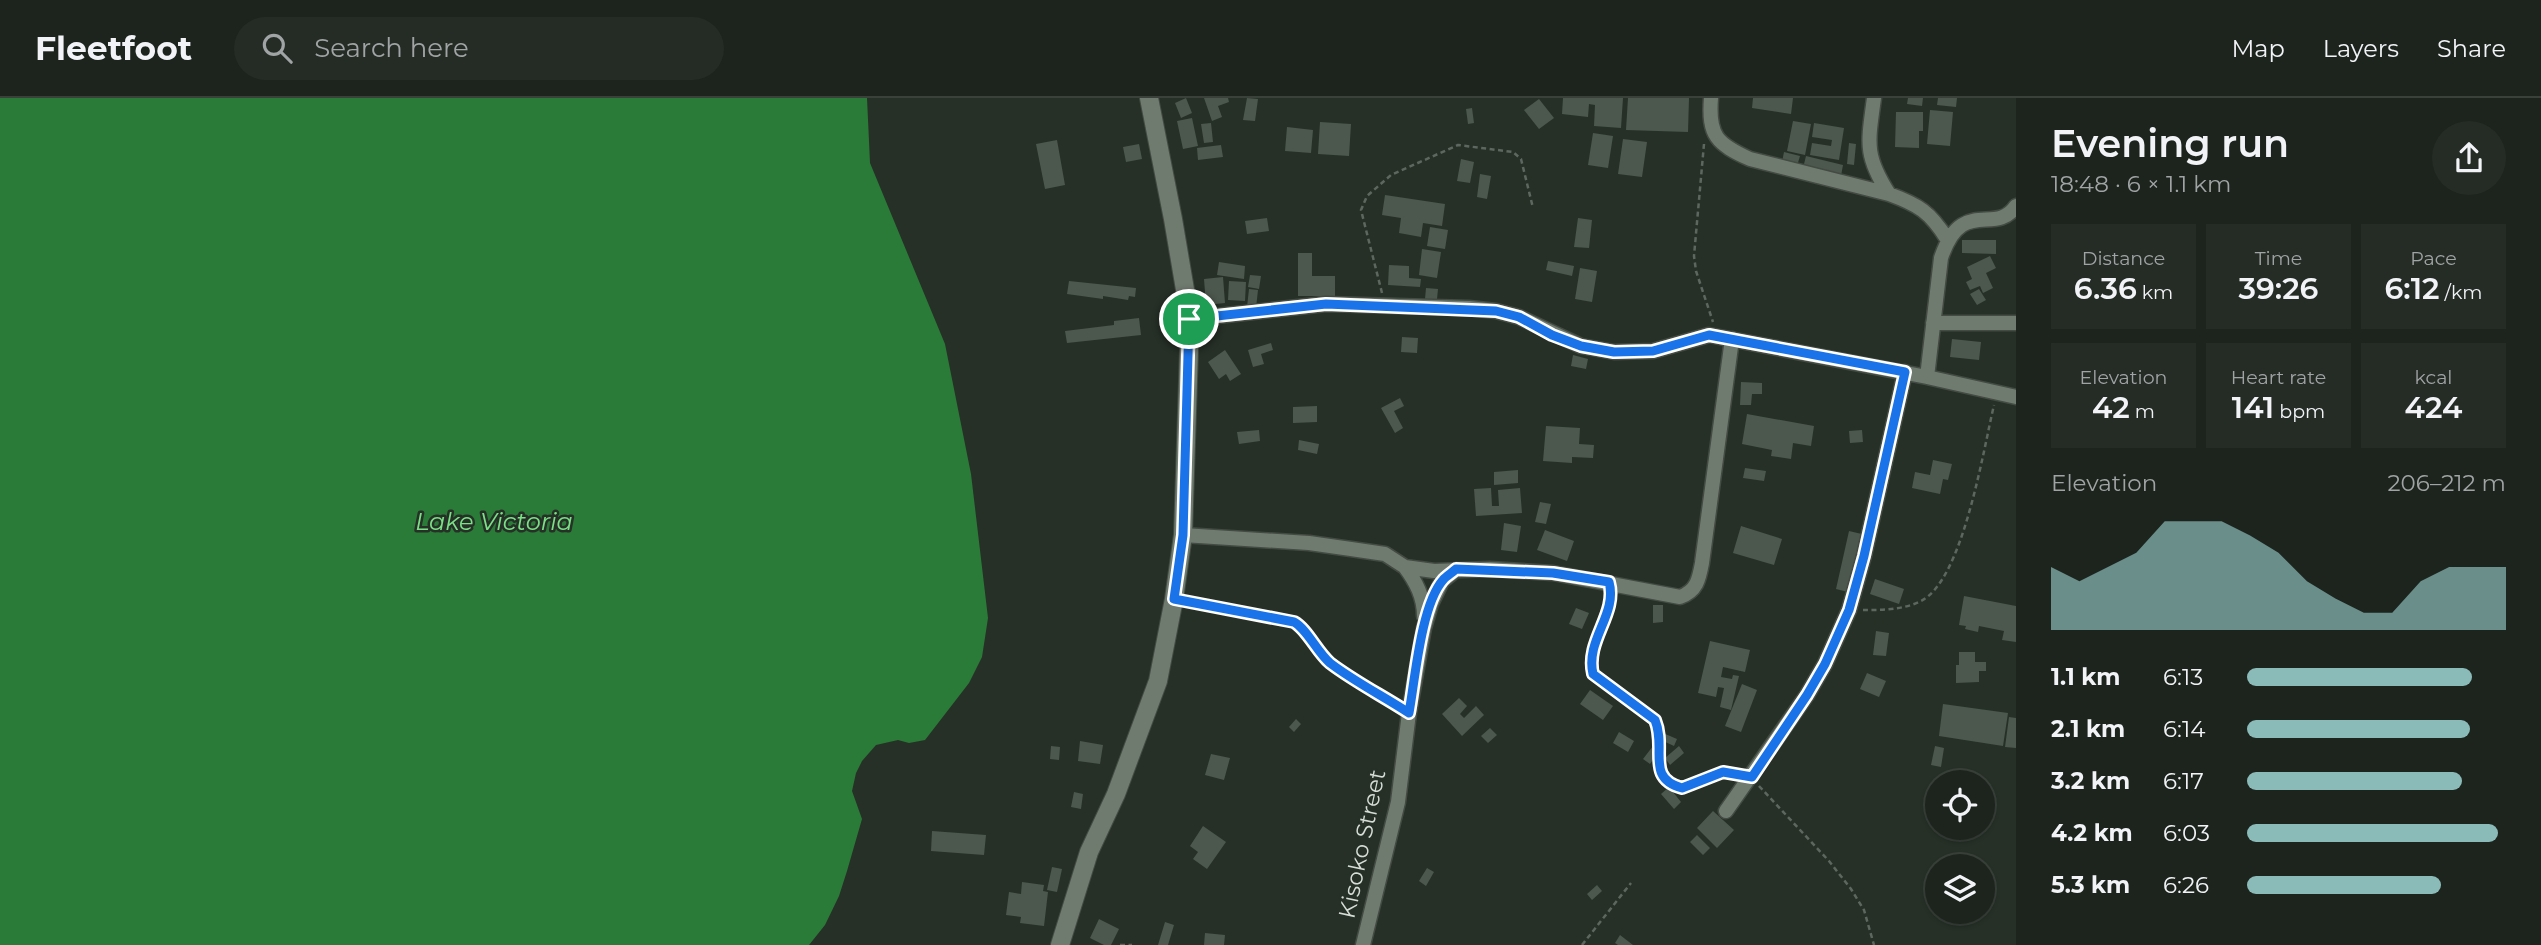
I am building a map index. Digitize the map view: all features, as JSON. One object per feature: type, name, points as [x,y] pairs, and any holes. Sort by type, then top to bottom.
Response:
[{"type":"street","points":[[1060,945],[1089,852],[1116,794],[1158,681],[1183,535],[1189,319],[1149,98]]},
{"type":"street","points":[[1711,98],[1711,124],[1716,138],[1728,149],[1750,159],[1889,194],[1925,210],[1947,239]]},
{"type":"street","points":[[1874,98],[1869,149],[1877,174],[1889,194]]},
{"type":"street","points":[[1927,376],[1941,258],[1947,239],[1958,226],[1977,220],[2000,218],[2012,212],[2016,206]]},
{"type":"street","points":[[1189,319],[1326,304],[1496,311],[1519,317],[1552,335],[1581,346],[1614,352],[1653,351],[1709,335],[1927,376],[2016,397]]},
{"type":"street","points":[[1933,323],[2016,323]]},
{"type":"street","points":[[1183,535],[1309,543],[1385,554],[1405,567],[1553,573],[1680,597],[1691,594],[1698,582],[1727,338]]},
{"type":"street","points":[[1726,811],[1807,695],[1825,664],[1849,610],[1864,556],[1905,372]]},
{"type":"street","name":"Kisoko Street","points":[[1405,567],[1424,604],[1424,628]]},
{"type":"street","name":"Kisoko Street","points":[[1363,945],[1398,802],[1409,713],[1424,628],[1442,581],[1456,569]]},
{"type":"path","points":[[1704,136],[1694,256],[1710,314],[1727,338]]},
{"type":"path","points":[[1385,306],[1361,210],[1363,200],[1380,183],[1458,145],[1513,152],[1521,159],[1532,208]]},
{"type":"path","points":[[1849,610],[1903,608],[1922,601],[1940,586],[1956,553],[1967,518],[1997,393]]},
{"type":"path","points":[[1609,582],[1611,604],[1591,656],[1593,674],[1655,720],[1661,749],[1660,775],[1665,781],[1682,788],[1723,772],[1752,777],[1840,874],[1864,910],[1874,945]]},
{"type":"path","points":[[1174,599],[1294,622],[1329,662],[1409,713]]},
{"type":"path","points":[[1582,945],[1631,883]]},
{"type":"path","points":[[1120,945],[1132,945]]},
{"type":"water","name":"Lake Victoria","points":[[0,98],[867,98],[870,163],[945,344],[971,474],[988,618],[982,657],[969,683],[925,740],[909,743],[898,740],[876,745],[862,761],[852,791],[862,819],[839,896],[825,925],[809,945],[0,945]]},
{"type":"building","points":[[1186,98],[1192,113],[1181,118],[1175,103]]},
{"type":"building","points":[[1204,98],[1228,98],[1229,102],[1218,106],[1222,117],[1212,121]]},
{"type":"building","points":[[1247,98],[1258,99],[1255,121],[1243,120]]},
{"type":"building","points":[[1563,98],[1623,98],[1621,128],[1594,126],[1595,105],[1589,104],[1588,117],[1562,114]]},
{"type":"building","points":[[1628,98],[1689,98],[1688,132],[1626,130]]},
{"type":"building","points":[[1753,98],[1793,98],[1791,114],[1752,108]]},
{"type":"building","points":[[1908,98],[1923,98],[1922,106],[1907,104]]},
{"type":"building","points":[[1938,98],[1957,98],[1956,107],[1937,105]]},
{"type":"building","points":[[1539,99],[1554,118],[1539,129],[1524,110]]},
{"type":"building","points":[[1472,108],[1474,123],[1468,124],[1466,109]]},
{"type":"building","points":[[1930,110],[1953,112],[1950,146],[1927,144]]},
{"type":"building","points":[[1896,112],[1923,112],[1919,148],[1895,147]]},
{"type":"building","points":[[1192,118],[1198,146],[1183,149],[1177,121]]},
{"type":"building","points":[[1793,121],[1811,124],[1805,155],[1787,151]]},
{"type":"building","points":[[1320,122],[1351,124],[1349,156],[1318,154]]},
{"type":"building","points":[[1211,123],[1213,142],[1204,143],[1201,124]]},
{"type":"building","points":[[1814,123],[1844,128],[1839,160],[1810,155],[1812,143],[1831,146],[1832,140],[1812,137]]},
{"type":"building","points":[[1287,127],[1313,130],[1311,153],[1285,151]]},
{"type":"building","points":[[1593,133],[1613,136],[1608,168],[1588,165]]},
{"type":"building","points":[[1623,139],[1647,142],[1642,177],[1618,174]]},
{"type":"building","points":[[1057,140],[1065,185],[1045,189],[1036,144]]},
{"type":"building","points":[[1849,143],[1856,144],[1854,165],[1847,164]]},
{"type":"building","points":[[1139,144],[1142,159],[1126,162],[1123,147]]},
{"type":"building","points":[[1221,145],[1223,157],[1198,160],[1197,148]]},
{"type":"building","points":[[1784,152],[1800,156],[1797,166],[1782,162]]},
{"type":"building","points":[[1806,156],[1843,165],[1841,176],[1803,168]]},
{"type":"building","points":[[1461,159],[1474,162],[1470,183],[1457,181]]},
{"type":"building","points":[[1480,174],[1491,176],[1487,199],[1477,197]]},
{"type":"building","points":[[1385,195],[1445,204],[1442,226],[1423,223],[1421,237],[1399,233],[1401,218],[1382,215]]},
{"type":"building","points":[[1267,218],[1269,231],[1247,234],[1245,221]]},
{"type":"building","points":[[1578,218],[1592,220],[1589,248],[1574,247]]},
{"type":"building","points":[[1430,227],[1448,230],[1445,249],[1427,246]]},
{"type":"building","points":[[1962,240],[1996,240],[1996,254],[1962,253]]},
{"type":"building","points":[[1422,249],[1441,252],[1437,278],[1419,275]]},
{"type":"building","points":[[1298,253],[1312,253],[1312,276],[1335,276],[1335,296],[1298,296]]},
{"type":"building","points":[[1990,256],[1996,268],[1986,273],[1993,288],[1983,293],[1980,286],[1970,290],[1966,282],[1972,279],[1967,267]]},
{"type":"building","points":[[1548,261],[1574,266],[1572,276],[1546,270]]},
{"type":"building","points":[[1219,262],[1245,266],[1244,279],[1217,275]]},
{"type":"building","points":[[1389,265],[1409,266],[1409,278],[1421,279],[1420,287],[1388,285]]},
{"type":"building","points":[[1580,268],[1597,271],[1592,302],[1575,299]]},
{"type":"building","points":[[1250,275],[1261,276],[1259,289],[1248,287]]},
{"type":"building","points":[[1223,277],[1225,303],[1206,305],[1204,279]]},
{"type":"building","points":[[1069,281],[1136,288],[1135,297],[1129,296],[1128,300],[1103,296],[1103,299],[1067,294]]},
{"type":"building","points":[[1229,281],[1246,282],[1245,301],[1228,300]]},
{"type":"building","points":[[1426,288],[1438,289],[1437,299],[1425,299]]},
{"type":"building","points":[[1249,289],[1258,290],[1256,308],[1247,307]]},
{"type":"building","points":[[1979,289],[1986,300],[1977,305],[1970,294]]},
{"type":"building","points":[[1139,318],[1141,335],[1067,343],[1065,331],[1114,325],[1114,321]]},
{"type":"building","points":[[1402,337],[1418,338],[1417,353],[1401,352]]},
{"type":"building","points":[[1952,339],[1981,342],[1979,360],[1950,357]]},
{"type":"building","points":[[1271,343],[1273,350],[1261,354],[1264,364],[1253,367],[1248,350]]},
{"type":"building","points":[[1225,350],[1241,374],[1230,381],[1226,374],[1219,379],[1208,362]]},
{"type":"building","points":[[1573,355],[1588,359],[1586,369],[1571,366]]},
{"type":"building","points":[[1741,382],[1762,383],[1762,394],[1752,394],[1751,405],[1740,405]]},
{"type":"building","points":[[1400,398],[1404,406],[1394,411],[1403,428],[1395,433],[1381,408]]},
{"type":"building","points":[[1317,406],[1317,422],[1293,423],[1293,407]]},
{"type":"building","points":[[1747,414],[1814,426],[1811,446],[1793,443],[1791,459],[1771,456],[1772,450],[1742,444]]},
{"type":"building","points":[[1546,426],[1580,428],[1579,444],[1594,445],[1593,458],[1572,457],[1572,463],[1543,461]]},
{"type":"building","points":[[1259,430],[1260,441],[1239,444],[1237,432]]},
{"type":"building","points":[[1862,430],[1863,442],[1850,443],[1849,431]]},
{"type":"building","points":[[1299,440],[1319,444],[1317,454],[1298,450]]},
{"type":"building","points":[[1933,460],[1952,464],[1948,480],[1943,479],[1940,494],[1912,488],[1915,472],[1930,475]]},
{"type":"building","points":[[1745,468],[1766,471],[1764,481],[1743,478]]},
{"type":"building","points":[[1518,470],[1518,483],[1494,485],[1494,472]]},
{"type":"building","points":[[1491,488],[1492,506],[1499,506],[1498,490],[1520,488],[1522,513],[1476,516],[1474,489]]},
{"type":"building","points":[[1540,502],[1551,504],[1546,524],[1535,522]]},
{"type":"building","points":[[1504,523],[1521,526],[1517,552],[1501,550]]},
{"type":"building","points":[[1741,526],[1782,539],[1774,565],[1733,553]]},
{"type":"building","points":[[1545,530],[1574,541],[1567,561],[1537,550]]},
{"type":"building","points":[[1849,531],[1866,535],[1852,593],[1836,589]]},
{"type":"building","points":[[1875,579],[1904,589],[1899,604],[1870,594]]},
{"type":"building","points":[[1964,596],[2016,606],[2016,642],[2002,640],[2004,631],[1979,626],[1978,632],[1959,625]]},
{"type":"building","points":[[1653,605],[1663,605],[1663,622],[1653,623]]},
{"type":"building","points":[[1576,608],[1589,613],[1582,629],[1569,624]]},
{"type":"building","points":[[1876,631],[1889,633],[1886,656],[1873,655]]},
{"type":"building","points":[[1710,641],[1750,650],[1745,672],[1723,667],[1721,677],[1732,679],[1733,675],[1739,676],[1731,710],[1720,707],[1724,688],[1718,687],[1716,697],[1698,693]]},
{"type":"building","points":[[1959,652],[1975,652],[1975,662],[1986,662],[1986,671],[1979,671],[1979,682],[1956,683]]},
{"type":"building","points":[[1867,673],[1886,681],[1879,697],[1860,689]]},
{"type":"building","points":[[1742,684],[1757,690],[1741,732],[1725,726]]},
{"type":"building","points":[[1590,690],[1613,706],[1603,720],[1580,704]]},
{"type":"building","points":[[1459,698],[1467,706],[1460,714],[1464,718],[1476,706],[1484,715],[1462,736],[1442,714]]},
{"type":"building","points":[[1943,704],[2008,713],[2003,746],[1939,736]]},
{"type":"building","points":[[2009,717],[2016,718],[2016,748],[2005,747]]},
{"type":"building","points":[[1296,719],[1301,724],[1294,732],[1289,727]]},
{"type":"building","points":[[1490,728],[1497,735],[1488,743],[1481,736]]},
{"type":"building","points":[[1619,732],[1634,741],[1628,752],[1613,743]]},
{"type":"building","points":[[1663,733],[1677,739],[1674,746],[1661,740]]},
{"type":"building","points":[[1080,741],[1103,745],[1100,764],[1078,761]]},
{"type":"building","points":[[1051,746],[1060,747],[1059,760],[1050,759]]},
{"type":"building","points":[[1653,746],[1659,751],[1650,764],[1643,759]]},
{"type":"building","points":[[1679,746],[1684,753],[1670,765],[1665,758]]},
{"type":"building","points":[[1935,746],[1944,748],[1941,767],[1931,765]]},
{"type":"building","points":[[1211,754],[1230,758],[1224,780],[1205,775]]},
{"type":"building","points":[[1669,787],[1681,802],[1674,809],[1661,794]]},
{"type":"building","points":[[1074,792],[1083,794],[1081,809],[1071,807]]},
{"type":"building","points":[[1713,811],[1734,830],[1717,848],[1697,828]]},
{"type":"building","points":[[1203,826],[1226,842],[1207,869],[1193,859],[1198,852],[1190,846]]},
{"type":"building","points":[[932,831],[986,835],[984,855],[931,851]]},
{"type":"building","points":[[1697,835],[1710,848],[1703,855],[1690,842]]},
{"type":"building","points":[[1052,867],[1062,869],[1057,892],[1047,890]]},
{"type":"building","points":[[1427,868],[1434,872],[1426,886],[1419,881]]},
{"type":"building","points":[[1022,882],[1044,885],[1043,891],[1048,892],[1044,926],[1020,923],[1021,917],[1006,915],[1009,892],[1021,894]]},
{"type":"building","points":[[1597,885],[1602,891],[1592,900],[1587,894]]},
{"type":"building","points":[[1099,919],[1119,929],[1111,945],[1104,945],[1090,938]]},
{"type":"building","points":[[1165,922],[1174,925],[1168,945],[1158,945]]},
{"type":"building","points":[[1205,933],[1225,935],[1224,945],[1204,945]]},
{"type":"building","points":[[1620,935],[1633,945],[1615,943]]},
{"type":"route","points":[[1326,304],[1469,308],[1519,317],[1552,335],[1581,346],[1614,352],[1653,351],[1709,335],[1905,372],[1864,556],[1849,610],[1825,664],[1807,695],[1752,777],[1723,772],[1682,788],[1665,781],[1660,775],[1661,749],[1655,720],[1593,674],[1591,656],[1611,604],[1609,582],[1553,573],[1456,569],[1442,581],[1431,604],[1424,628],[1409,713],[1329,662],[1294,622],[1174,599],[1183,535],[1189,319],[1326,304]]}]
